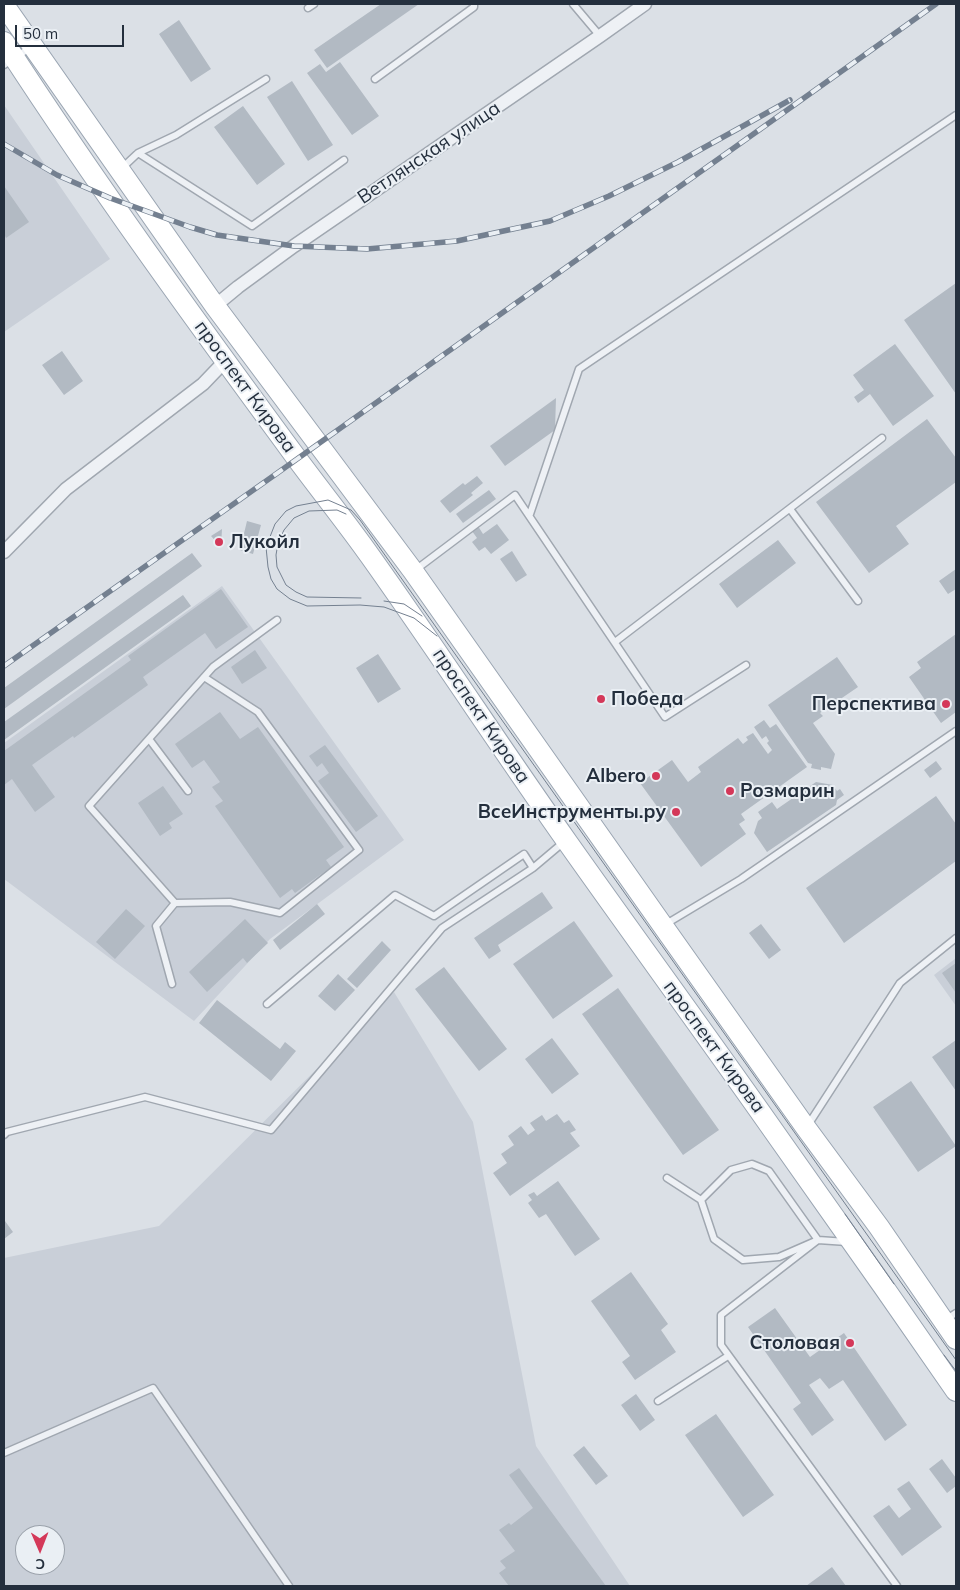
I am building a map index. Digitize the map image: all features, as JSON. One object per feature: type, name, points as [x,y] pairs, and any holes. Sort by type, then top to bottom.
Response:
[{"type":"main road","name":"проспект Кирова","points":[[4,5],[215,306],[413,572],[806,1128],[879,1228],[950,1317],[956,1339]]},
{"type":"main road","name":"проспект Кирова","points":[[7,55],[404,604],[566,840],[874,1272],[956,1391]]},
{"type":"main road","points":[[782,1143],[806,1128]]},
{"type":"main road","points":[[851,1242],[879,1228]]},
{"type":"street","name":"Ветлянская улица","points":[[215,306],[294,246],[645,4]]},
{"type":"street","points":[[4,552],[66,489],[203,384],[226,360]]},
{"type":"lane","points":[[308,8],[314,4]]},
{"type":"lane","points":[[375,79],[474,7],[474,4]]},
{"type":"lane","points":[[573,4],[600,36]]},
{"type":"lane","points":[[7,55],[32,46]]},
{"type":"lane","points":[[120,171],[138,153],[176,135],[266,78]]},
{"type":"lane","points":[[530,514],[579,369],[956,115]]},
{"type":"lane","points":[[138,153],[252,226],[344,160]]},
{"type":"lane","points":[[615,642],[882,438]]},
{"type":"lane","points":[[413,572],[515,495],[530,514],[665,717],[746,665]]},
{"type":"lane","points":[[790,509],[858,601]]},
{"type":"lane","points":[[204,677],[258,712],[359,850],[280,913],[230,902],[174,903],[89,806],[149,739],[204,677],[213,667],[277,620]]},
{"type":"lane","points":[[663,926],[741,879],[956,731]]},
{"type":"lane","points":[[149,739],[188,791]]},
{"type":"lane","points":[[4,1134],[145,1097],[271,1130],[442,928],[532,868],[566,840]]},
{"type":"lane","points":[[267,1004],[395,895],[434,916],[524,854],[532,868]]},
{"type":"lane","points":[[172,984],[156,926],[174,903]]},
{"type":"lane","points":[[806,1128],[900,983],[956,938]]},
{"type":"lane","points":[[701,1200],[731,1170],[752,1164],[769,1171],[818,1240]]},
{"type":"lane","points":[[667,1178],[701,1200],[714,1238],[743,1260],[779,1257],[818,1240],[851,1242]]},
{"type":"lane","points":[[818,1240],[721,1315],[721,1346],[896,1586]]},
{"type":"lane","points":[[658,1401],[728,1356]]},
{"type":"lane","points":[[4,1453],[153,1388],[289,1586]]},
{"type":"shaded area","points":[[4,105],[110,259],[4,332]]},
{"type":"shaded area","points":[[222,586],[404,840],[270,939],[194,1021],[4,879],[4,743]]},
{"type":"shaded area","points":[[956,958],[956,1006],[934,975]]},
{"type":"shaded area","points":[[394,992],[473,1122],[536,1446],[630,1586],[4,1586],[4,1258],[159,1226]]},
{"type":"building","points":[[381,4],[419,4],[327,68],[314,50]]},
{"type":"building","points":[[179,20],[211,69],[191,82],[159,34]]},
{"type":"building","points":[[340,62],[379,116],[352,135],[307,73],[320,64],[326,72]]},
{"type":"building","points":[[292,81],[333,145],[308,161],[267,97]]},
{"type":"building","points":[[243,106],[285,164],[257,185],[214,127]]},
{"type":"building","points":[[4,186],[29,222],[6,238],[4,234]]},
{"type":"building","points":[[956,283],[956,394],[904,320]]},
{"type":"building","points":[[895,344],[934,396],[893,426],[870,394],[858,403],[854,397],[864,390],[853,375]]},
{"type":"building","points":[[62,351],[83,381],[64,395],[42,365]]},
{"type":"building","points":[[556,398],[555,430],[505,466],[490,446]]},
{"type":"building","points":[[927,419],[956,458],[956,482],[896,526],[909,544],[869,573],[816,502]]},
{"type":"building","points":[[477,476],[483,483],[471,493],[473,495],[450,513],[440,501],[463,483],[465,485]]},
{"type":"building","points":[[489,490],[496,499],[463,523],[456,514]]},
{"type":"building","points":[[247,521],[261,525],[253,554],[240,550]]},
{"type":"building","points":[[497,524],[509,540],[491,554],[485,547],[479,551],[472,542],[477,538],[472,531],[478,526],[483,534]]},
{"type":"building","name":"Лукойл","points":[[222,529],[221,547],[211,536]]},
{"type":"building","points":[[778,540],[796,563],[737,608],[719,584]]},
{"type":"building","points":[[512,551],[527,575],[516,582],[500,559]]},
{"type":"building","points":[[192,553],[202,566],[4,709],[4,688]]},
{"type":"building","points":[[956,569],[956,589],[948,594],[939,581]]},
{"type":"building","points":[[221,589],[248,627],[216,649],[205,633],[143,677],[148,685],[74,738],[73,736],[32,765],[55,797],[35,812],[12,779],[4,785],[4,751],[131,660],[128,656]]},
{"type":"building","points":[[183,595],[191,606],[4,740],[4,722]]},
{"type":"building","points":[[956,634],[956,712],[941,723],[909,677],[921,668],[917,662]]},
{"type":"building","points":[[255,650],[267,668],[242,684],[231,667]]},
{"type":"building","points":[[378,654],[401,689],[378,703],[356,668]]},
{"type":"building","points":[[837,657],[858,687],[820,713],[823,716],[813,723],[835,754],[831,769],[821,767],[821,770],[811,768],[812,764],[808,763],[768,705]]},
{"type":"building","points":[[220,712],[240,739],[258,727],[344,847],[326,860],[331,867],[295,893],[292,889],[280,898],[215,806],[223,801],[212,787],[220,782],[204,760],[192,768],[175,744]]},
{"type":"building","points":[[764,720],[770,728],[776,724],[807,767],[741,814],[745,820],[739,824],[746,834],[701,867],[640,783],[672,760],[688,782],[701,772],[698,767],[738,738],[743,744],[748,740],[746,737],[753,733],[768,754],[772,750],[767,743],[769,741],[766,736],[762,739],[754,727]]},
{"type":"building","points":[[325,745],[378,816],[356,832],[318,781],[329,773],[322,763],[317,767],[309,756]]},
{"type":"building","points":[[936,761],[942,769],[930,778],[924,770]]},
{"type":"building","points":[[816,782],[833,785],[837,791],[840,789],[844,795],[837,800],[836,805],[767,852],[754,833],[758,821],[762,818],[758,812],[772,802],[777,809]]},
{"type":"building","points":[[163,786],[183,814],[169,823],[172,828],[160,836],[138,803]]},
{"type":"building","points":[[936,796],[956,824],[956,861],[844,943],[806,888]]},
{"type":"building","points":[[542,892],[553,908],[498,945],[501,951],[489,959],[474,938]]},
{"type":"building","points":[[317,904],[325,914],[280,950],[273,940]]},
{"type":"building","points":[[126,909],[145,926],[115,959],[96,942]]},
{"type":"building","points":[[245,919],[268,943],[247,963],[243,958],[207,992],[189,972]]},
{"type":"building","points":[[574,921],[613,976],[553,1019],[513,964]]},
{"type":"building","points":[[761,924],[781,950],[769,959],[749,933]]},
{"type":"building","points":[[382,941],[391,950],[357,988],[347,979]]},
{"type":"building","points":[[956,963],[956,993],[942,973]]},
{"type":"building","points":[[444,967],[507,1049],[479,1071],[415,989]]},
{"type":"building","points":[[338,974],[355,990],[335,1011],[318,996]]},
{"type":"building","points":[[618,988],[719,1130],[683,1155],[582,1014]]},
{"type":"building","points":[[217,1000],[280,1049],[285,1042],[296,1051],[271,1081],[199,1023]]},
{"type":"building","points":[[552,1038],[579,1074],[552,1094],[525,1059]]},
{"type":"building","points":[[956,1040],[956,1091],[932,1057]]},
{"type":"building","points":[[911,1081],[956,1146],[918,1172],[873,1107]]},
{"type":"building","points":[[557,1114],[564,1123],[569,1120],[576,1130],[570,1133],[580,1146],[510,1196],[493,1173],[507,1163],[501,1154],[514,1145],[508,1136],[521,1126],[528,1135],[535,1130],[530,1123],[542,1115],[546,1121]]},
{"type":"building","points":[[558,1181],[600,1239],[575,1256],[546,1214],[539,1218],[528,1203],[532,1200],[528,1195],[534,1192],[537,1196]]},
{"type":"building","points":[[4,1222],[13,1232],[4,1239]]},
{"type":"building","points":[[631,1272],[668,1324],[661,1330],[676,1352],[635,1380],[622,1362],[630,1356],[591,1301]]},
{"type":"building","points":[[775,1308],[810,1357],[844,1333],[907,1425],[885,1441],[843,1380],[829,1389],[820,1378],[809,1385],[834,1420],[812,1436],[793,1409],[801,1403],[748,1327]]},
{"type":"building","points":[[636,1394],[655,1420],[640,1431],[621,1405]]},
{"type":"building","points":[[716,1414],[774,1495],[743,1517],[685,1435]]},
{"type":"building","points":[[584,1446],[608,1476],[596,1485],[573,1455]]},
{"type":"building","points":[[942,1459],[956,1478],[956,1486],[947,1493],[929,1469]]},
{"type":"building","points":[[519,1468],[606,1586],[509,1586],[499,1573],[506,1568],[500,1561],[515,1551],[499,1530],[509,1523],[511,1525],[533,1508],[509,1475]]},
{"type":"building","points":[[909,1481],[942,1527],[902,1556],[873,1516],[889,1505],[899,1518],[911,1509],[897,1489]]},
{"type":"building","points":[[832,1567],[846,1586],[806,1586]]},
{"type":"tram line","points":[[437,636],[414,618],[384,607],[360,605],[307,606],[290,599],[277,589],[271,579],[268,567],[266,547],[275,524],[286,511],[296,506],[328,500],[351,510],[360,520],[956,1360]]},
{"type":"tram line","points":[[346,514],[337,510],[309,511],[294,518],[284,530],[278,543],[277,567],[286,585],[307,597],[361,598]]},
{"type":"tram line","points":[[384,601],[404,604],[422,616]]},
{"type":"tram line","points":[[845,1214],[894,1284]]},
{"type":"tram line","points":[[944,1355],[956,1371]]},
{"type":"railway","points":[[4,666],[936,4]]},
{"type":"railway","points":[[4,144],[57,175],[110,198],[217,235],[294,246],[367,249],[457,241],[550,221],[609,196],[678,162],[790,100]]},
{"type":"place","name":"Лукойл","points":[[219,542]]},
{"type":"place","name":"Победа","points":[[601,699]]},
{"type":"place","name":"Перспектива","points":[[946,704]]},
{"type":"place","name":"Albero","points":[[656,776]]},
{"type":"place","name":"Розмарин","points":[[730,791]]},
{"type":"place","name":"ВсеИнструменты.ру","points":[[676,812]]},
{"type":"place","name":"Столовая","points":[[850,1343]]}]
